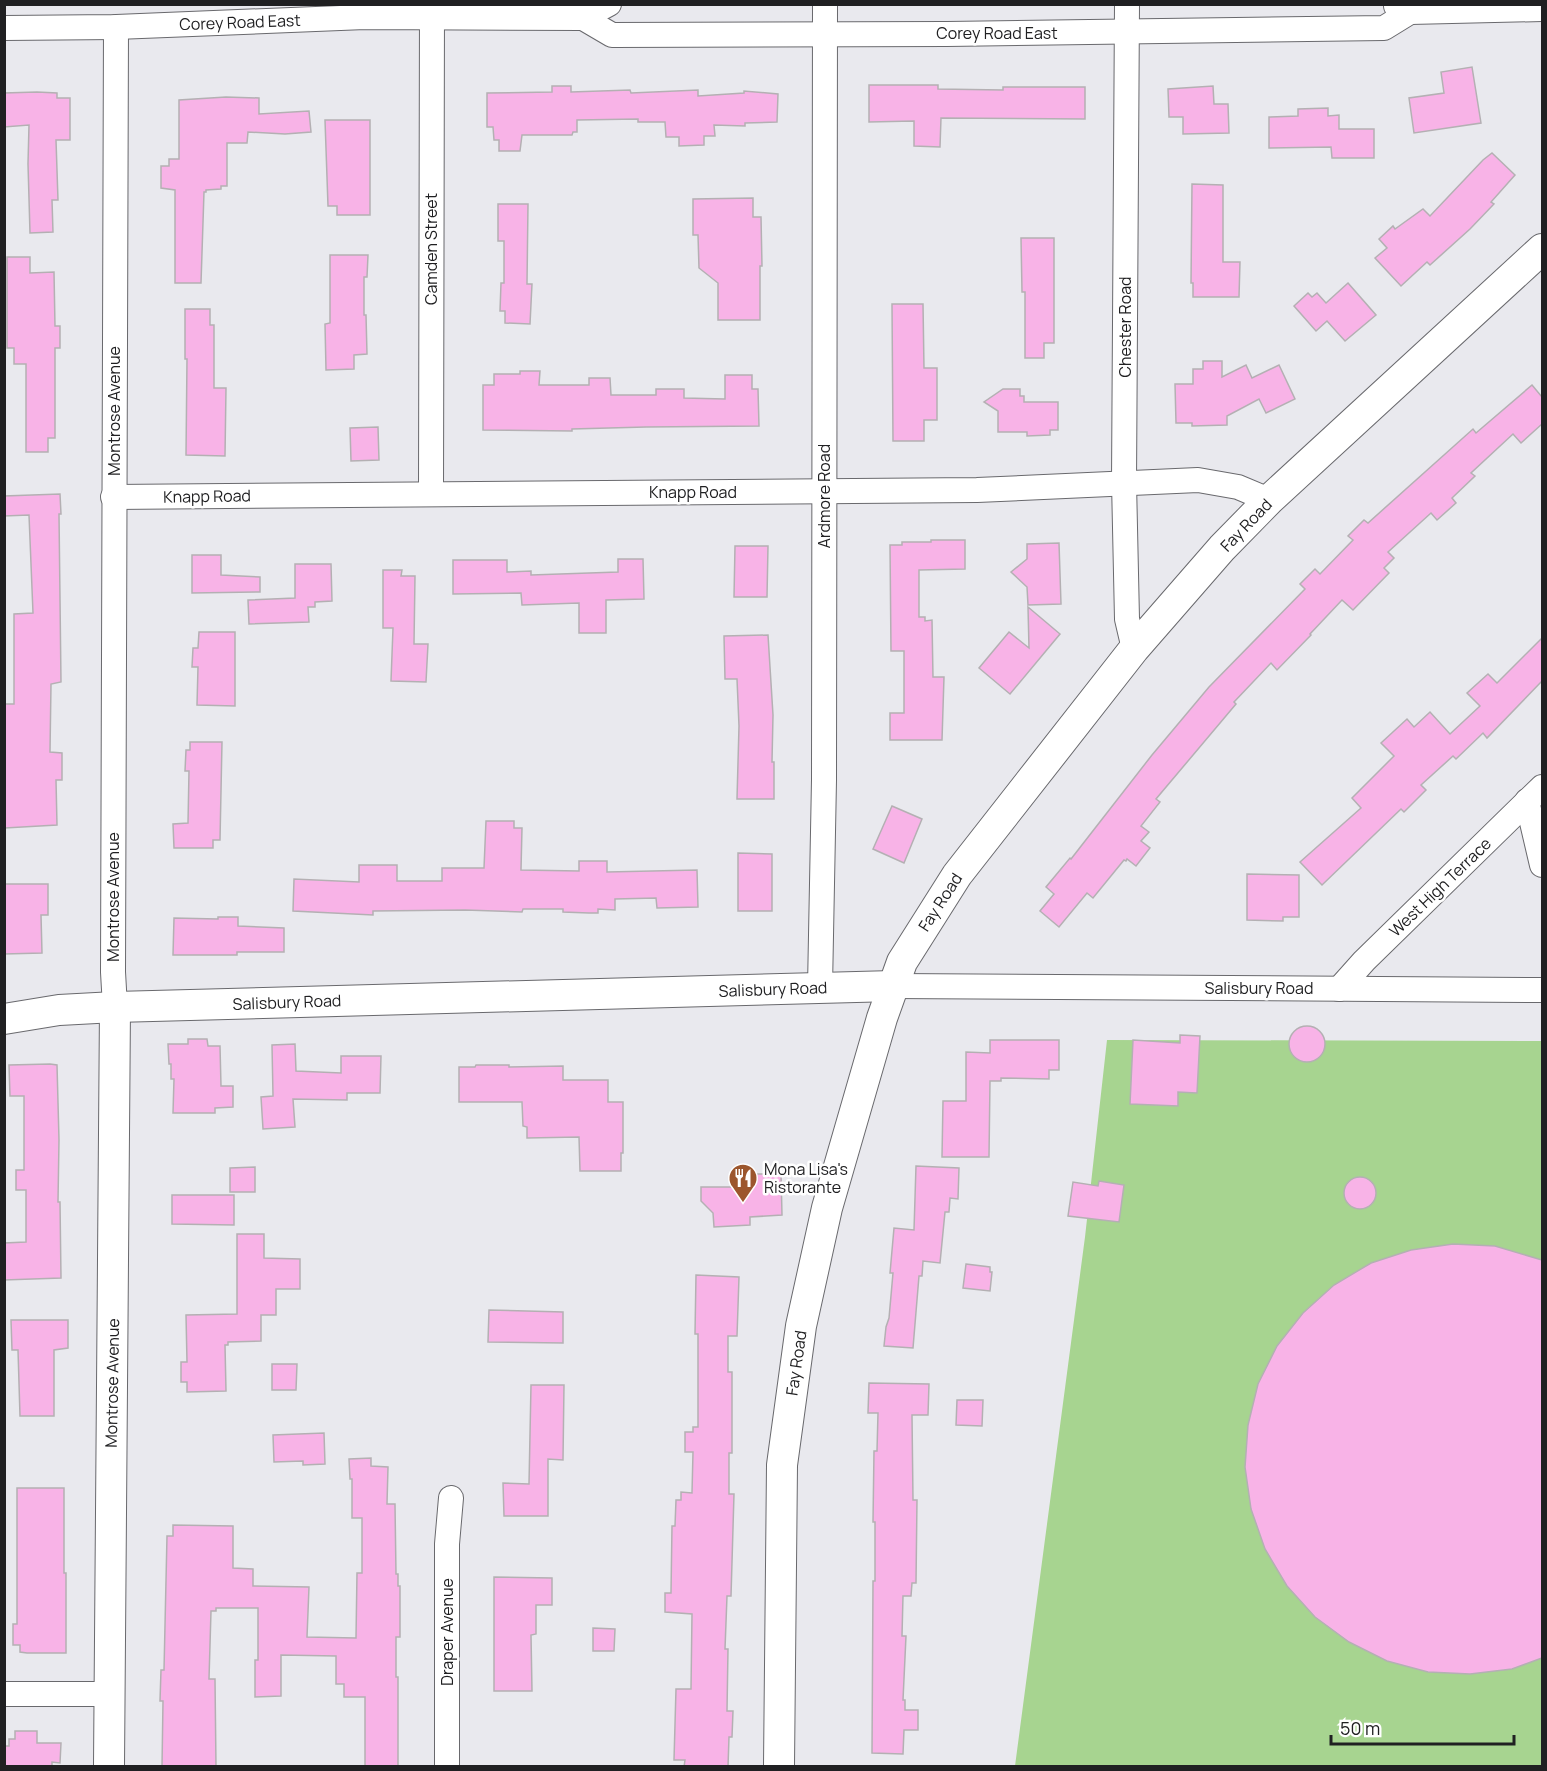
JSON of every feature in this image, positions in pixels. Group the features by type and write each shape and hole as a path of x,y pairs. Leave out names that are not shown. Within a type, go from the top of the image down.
{"street":[{"name":"Corey Road East","path":"583,18 609,4"},
{"name":"Ardmore Road","path":"820,987 824,780 825,4"},
{"name":"Chester Road","path":"1127,4 1124,482 1127,619 1134,649"},
{"name":"Corey Road East","path":"4,28 116,27 365,17 432,11 583,18 612,35 1126,32 1384,28 1402,8 1542,9"},
{"name":"Camden Street","path":"431,494 432,11"},
{"name":"Montrose Avenue","path":"109,1767 115,1007 113,972 113,497 116,27"},
{"name":"Fay Road","path":"780,1767 782,1465 801,1326 827,1208 882,1018 902,962 957,875 1134,649 1222,548 1269,500 1542,249"},
{"name":"Knapp Road","path":"113,497 977,490 1198,480 1238,487 1269,500"},
{"path":"1535,794 1542,865"},
{"name":"West High Terrace","path":"1339,989 1364,961 1535,794"},
{"name":"Salisbury Road","path":"4,1019 59,1010 115,1007 820,987 1542,990"},
{"name":"Draper Avenue","path":"447,1767 447,1544 451,1498"},
{"path":"4,1694 109,1694"}],"green space":[{"path":"1107,1040 1542,1041 1542,1766 1015,1766 1085,1237"}],"building":[{"path":"1472,67 1481,123 1414,133 1409,98 1444,93 1441,72"},
{"path":"869,85 938,85 938,89 1003,90 1003,87 1085,87 1085,119 941,118 940,147 914,146 914,121 869,122"},
{"path":"552,86 571,86 571,92 630,90 631,93 698,90 698,96 744,93 744,91 778,94 777,122 745,123 745,126 714,125 715,136 704,136 704,145 679,146 679,137 666,137 665,122 638,122 638,119 577,120 577,132 573,132 572,135 522,135 520,151 499,151 499,140 494,140 493,127 487,127 487,93 552,92"},
{"path":"1213,86 1214,104 1228,104 1229,133 1183,134 1183,117 1169,117 1168,89"},
{"path":"4,93 57,93 57,98 70,98 70,140 56,140 58,200 52,200 53,232 30,233 29,125 4,127"},
{"path":"226,97 259,98 259,114 309,111 311,132 285,134 248,132 247,143 227,143 227,186 204,192 201,283 175,283 175,190 161,188 161,166 169,166 169,159 179,159 179,100"},
{"path":"1328,108 1328,116 1339,115 1339,129 1374,129 1374,158 1332,158 1331,147 1269,148 1269,117 1298,116 1298,109"},
{"path":"325,120 370,120 370,215 337,215 337,206 328,206"},
{"path":"1492,153 1515,175 1491,202 1494,204 1470,229 1430,265 1427,262 1401,286 1375,258 1387,248 1379,239 1393,226 1395,229 1423,209 1430,216"},
{"path":"1192,184 1223,185 1223,262 1240,262 1239,297 1193,297 1193,283 1191,283"},
{"path":"753,198 753,217 761,217 760,320 718,320 718,283 699,268 698,235 693,235 693,199"},
{"path":"498,204 528,204 527,284 532,284 530,324 505,323 505,311 500,311 501,283 504,283 504,241 498,241"},
{"path":"1021,238 1054,238 1054,343 1044,343 1044,358 1025,358 1025,292 1022,292"},
{"path":"330,255 368,255 367,277 364,277 367,354 354,355 354,369 326,370 325,324 330,323"},
{"path":"7,257 30,257 30,273 54,272 55,326 60,326 60,348 55,348 55,438 48,438 48,452 26,452 26,364 14,364 14,348 7,348"},
{"path":"1348,283 1376,315 1345,341 1327,321 1316,331 1294,306 1308,293 1312,297 1317,293 1326,303"},
{"path":"892,304 923,304 924,368 937,368 937,420 924,420 924,441 893,441"},
{"path":"185,309 210,309 210,325 214,325 214,388 226,388 225,456 186,455"},
{"path":"1203,361 1222,361 1222,377 1246,365 1252,378 1279,365 1295,399 1266,413 1259,399 1227,416 1227,425 1192,426 1192,423 1176,423 1175,384 1193,384 1193,369 1203,369"},
{"path":"520,371 540,371 539,385 589,385 589,378 610,378 611,395 656,395 656,389 684,389 684,398 725,399 725,375 752,375 752,389 758,389 759,426 646,427 572,429 572,431 483,430 483,385 494,385 494,374 520,374"},
{"path":"1532,385 1542,397 1542,424 1521,443 1513,434 1471,473 1475,476 1452,498 1456,503 1437,520 1431,513 1388,552 1394,558 1384,568 1389,573 1353,610 1342,600 1277,670 1271,663 1234,702 1236,704 1156,799 1160,802 1141,826 1149,832 1141,841 1150,848 1136,866 1127,859 1124,860 1093,898 1087,893 1059,927 1040,911 1054,894 1046,887 1209,687 1305,589 1300,584 1315,569 1320,574 1353,540 1348,536 1364,520 1368,523 1473,429 1476,433"},
{"path":"1003,389 1020,389 1020,396 1024,396 1024,402 1058,402 1058,430 1050,430 1050,435 1027,436 1027,432 998,432 998,411 984,402"},
{"path":"378,427 379,460 351,461 350,428"},
{"path":"60,494 61,682 51,684 50,752 62,753 62,780 56,780 57,825 5,828 4,704 14,704 14,614 33,613 29,515 4,516 4,496"},
{"path":"931,540 965,540 965,569 919,570 919,617 925,617 925,621 932,620 933,677 944,677 942,740 890,740 890,713 904,713 904,651 891,651 890,545 902,545 902,542 931,542"},
{"path":"1059,543 1061,604 1028,605 1027,587 1011,572 1027,559 1027,544"},
{"path":"735,546 768,546 767,597 734,597"},
{"path":"192,555 221,555 221,575 260,577 260,592 192,593"},
{"path":"618,559 643,559 644,599 606,600 606,633 579,633 579,603 522,605 521,593 453,594 453,560 507,560 507,572 531,571 531,575 618,572"},
{"path":"295,564 331,564 332,601 315,602 315,607 308,607 309,622 249,624 248,600 295,598"},
{"path":"383,570 402,570 401,576 415,576 414,644 428,644 426,682 391,681 393,628 383,628"},
{"path":"1028,607 1060,634 1010,694 979,668 1009,632 1029,648"},
{"path":"199,632 235,632 235,706 197,705 198,667 192,667 193,648 198,648"},
{"path":"768,635 773,715 774,799 737,799 739,726 737,679 725,679 724,636"},
{"path":"1542,638 1542,681 1487,738 1483,733 1456,759 1453,756 1421,785 1426,790 1404,812 1401,809 1322,885 1300,862 1361,808 1352,798 1394,756 1381,743 1407,719 1414,727 1430,712 1450,734 1480,706 1467,693 1488,674 1497,683"},
{"path":"190,742 222,742 220,840 213,840 213,848 174,848 173,824 188,823 189,771 185,771 186,750 190,750"},
{"path":"892,806 922,819 904,863 873,849"},
{"path":"486,821 514,821 514,828 522,828 521,870 579,871 579,861 607,861 607,872 697,870 698,907 657,908 656,898 615,899 615,910 598,909 598,913 563,912 563,909 523,909 522,912 373,911 373,915 293,911 294,879 359,882 359,865 397,865 397,881 442,881 442,868 484,868"},
{"path":"738,853 772,854 772,911 738,911"},
{"path":"1247,874 1299,875 1299,917 1283,917 1283,921 1247,920"},
{"path":"4,884 48,884 48,915 41,915 42,953 4,954"},
{"path":"218,917 238,917 238,926 284,928 284,952 173,955 174,918 218,919"},
{"path":"1307,1026 1320,1031 1325,1044 1320,1057 1307,1062 1294,1057 1289,1044 1294,1031"},
{"path":"1180,1035 1200,1036 1197,1093 1178,1092 1178,1106 1130,1104 1133,1040 1180,1043"},
{"path":"188,1039 207,1039 208,1046 220,1046 221,1086 233,1086 233,1107 215,1108 215,1113 173,1113 174,1079 171,1079 168,1044 188,1044"},
{"path":"990,1040 1059,1040 1059,1070 1049,1070 1049,1079 1001,1078 1001,1081 990,1081 989,1157 942,1157 943,1101 966,1101 966,1052 990,1053"},
{"path":"295,1044 296,1071 341,1073 341,1056 381,1056 380,1093 347,1093 347,1100 293,1099 295,1127 263,1129 261,1097 273,1096 272,1045"},
{"path":"9,1065 57,1065 61,1278 4,1280 4,1243 26,1242 26,1190 16,1190 16,1170 24,1170 24,1096 10,1096"},
{"path":"476,1065 563,1066 563,1080 608,1080 608,1102 623,1102 621,1171 580,1171 579,1137 527,1138 527,1127 523,1126 522,1102 459,1102 459,1067 475,1067"},
{"path":"916,1166 959,1168 958,1199 950,1198 949,1212 945,1212 940,1263 923,1261 922,1276 919,1276 913,1348 884,1346 893,1273 890,1273 894,1228 914,1230"},
{"path":"255,1167 255,1192 230,1192 230,1168"},
{"name":"Mona Lisa's Ristorante","path":"750,1174 781,1174 782,1215 750,1217 750,1225 714,1227 713,1213 701,1201 701,1187 750,1187"},
{"path":"1360,1177 1372,1181 1376,1193 1372,1205 1360,1209 1348,1205 1344,1193 1348,1181"},
{"path":"1099,1181 1124,1185 1119,1222 1068,1216 1073,1182 1098,1186"},
{"path":"172,1195 234,1195 234,1225 172,1224"},
{"path":"237,1234 264,1234 264,1258 300,1259 300,1289 276,1289 276,1315 261,1315 261,1341 228,1342 228,1345 225,1345 226,1391 187,1392 187,1382 181,1382 181,1362 187,1362 186,1315 237,1314"},
{"path":"1453,1244 1495,1246 1542,1260 1542,1658 1512,1669 1470,1674 1428,1672 1387,1661 1349,1642 1315,1617 1287,1586 1265,1549 1251,1509 1245,1467 1248,1425 1258,1384 1277,1346 1303,1313 1334,1285 1371,1263 1411,1250"},
{"path":"966,1264 990,1267 990,1272 992,1272 990,1291 963,1288"},
{"path":"696,1275 739,1277 737,1336 728,1336 728,1372 732,1372 732,1453 729,1453 729,1494 734,1494 731,1596 727,1596 725,1649 728,1649 727,1711 733,1711 728,1767 684,1767 685,1760 674,1760 676,1689 691,1689 692,1614 665,1612 665,1593 671,1593 672,1526 675,1526 676,1500 681,1500 681,1492 692,1493 693,1452 685,1452 685,1432 693,1432 693,1427 698,1427"},
{"path":"489,1310 563,1312 563,1343 488,1342"},
{"path":"11,1320 68,1320 68,1348 54,1350 54,1416 20,1416 18,1350 12,1350"},
{"path":"272,1364 297,1364 296,1390 272,1390"},
{"path":"869,1383 929,1384 928,1415 912,1415 913,1500 917,1500 916,1583 912,1583 911,1596 903,1596 902,1636 906,1636 903,1700 905,1700 905,1710 918,1710 918,1730 904,1730 903,1754 872,1753 873,1581 875,1581 874,1451 877,1451 878,1413 868,1413"},
{"path":"531,1385 564,1385 563,1460 548,1459 548,1516 504,1516 503,1483 529,1484"},
{"path":"957,1400 983,1400 982,1426 956,1425"},
{"path":"324,1433 325,1464 303,1465 303,1461 274,1462 273,1435"},
{"path":"371,1458 371,1466 388,1467 387,1504 395,1504 396,1574 398,1574 398,1586 400,1586 400,1637 396,1637 398,1767 365,1767 365,1697 344,1697 344,1684 336,1684 336,1656 281,1655 281,1696 255,1697 258,1608 216,1608 216,1611 211,1611 209,1679 215,1679 216,1767 162,1767 163,1701 160,1701 161,1670 164,1670 167,1536 173,1536 173,1525 233,1526 233,1568 253,1569 253,1586 309,1587 307,1637 356,1638 357,1573 362,1573 362,1518 352,1518 352,1479 350,1479 349,1459"},
{"path":"17,1488 64,1488 66,1653 20,1652 20,1645 13,1645 13,1624 17,1624"},
{"path":"494,1577 552,1578 552,1605 536,1605 536,1634 531,1635 532,1691 494,1691"},
{"path":"593,1628 615,1629 614,1651 593,1651"},
{"path":"15,1731 37,1731 37,1743 61,1743 60,1763 52,1762 52,1767 4,1767 4,1746 9,1746 9,1739 15,1739"}],"place":[{"name":"Mona Lisa's Ristorante","path":"743,1204"}]}
